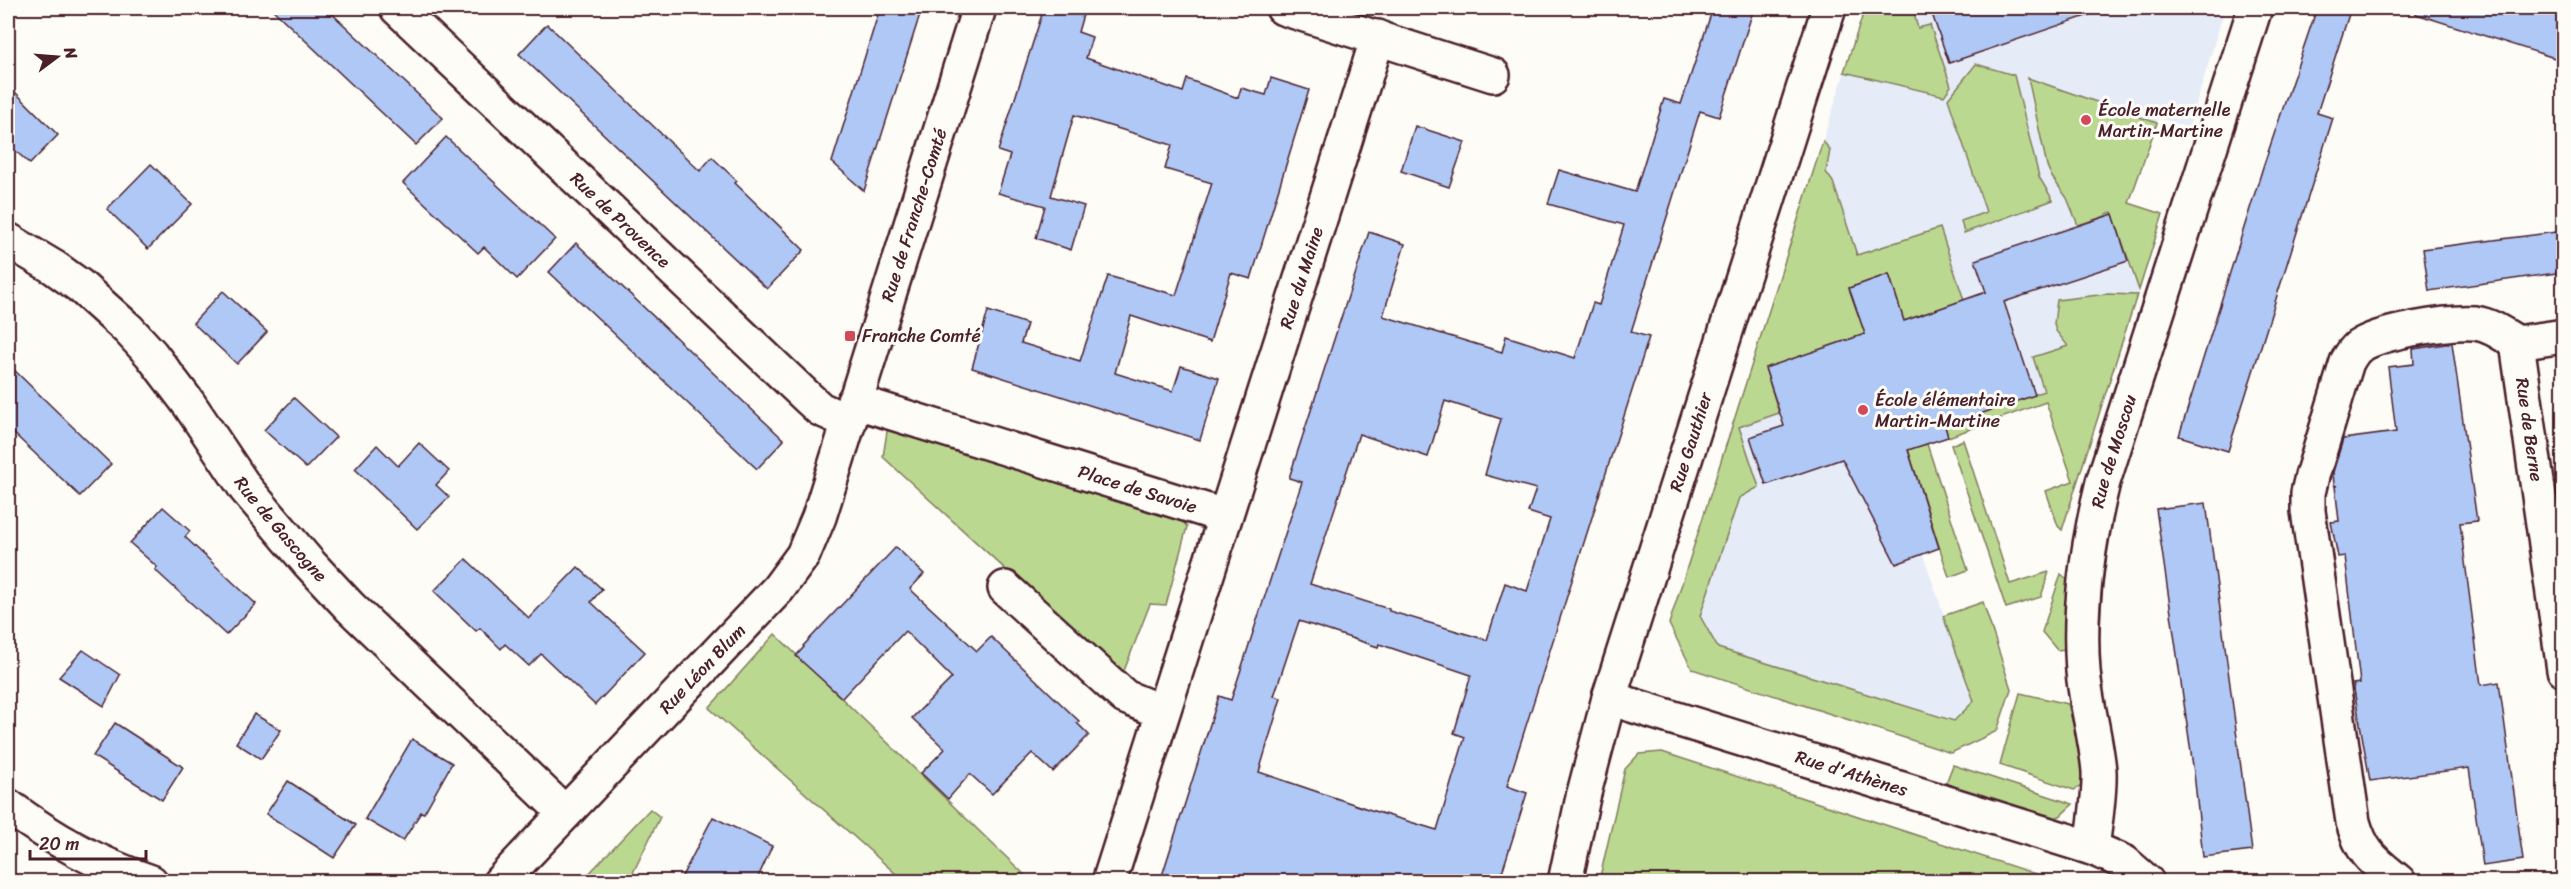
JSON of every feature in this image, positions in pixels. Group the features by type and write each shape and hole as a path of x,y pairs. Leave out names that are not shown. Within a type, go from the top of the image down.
{"street":[{"name":"Rue de Provence","path":"397,8 808,399 820,409 852,412"},
{"name":"Rue de Franche-Comté","path":"852,412 979,8"},
{"path":"1283,8 1493,75"},
{"name":"Rue Gauthier","path":"1566,882 1583,797 1609,698 1829,8"},
{"name":"Rue de Moscou","path":"2092,848 2099,771 2083,671 2082,637 2085,572 2095,514 2103,482 2255,8"},
{"name":"Rue du Maine","path":"1224,516 1378,38"},
{"name":"Rue de Gascogne","path":"8,240 80,286 128,329 151,354 189,404 246,489 308,562 350,607 565,813"},
{"path":"2399,882 2367,856 2359,842 2353,822 2308,511 2310,484 2347,362 2355,348 2388,334 2476,323 2489,327 2517,343 2564,336"},
{"name":"Rue de Berne","path":"2517,343 2561,635 2564,669"},
{"name":"Place de Savoie","path":"852,412 1224,516"},
{"name":"Rue Léon Blum","path":"500,882 790,574 811,537 852,412"},
{"path":"1109,882 1224,516"},
{"path":"1005,588 1125,698 1162,711"},
{"name":"Rue d'Athènes","path":"1609,698 2092,848"},
{"path":"8,806 60,843 118,870 151,882"},
{"path":"2092,848 2124,862 2147,882"}],"shaded area":[{"name":"École élémentaire Martin-Martine","path":"1865,8 2225,8 2189,128 2158,118 2129,203 2163,214 2115,365 1945,426 1948,437 1908,450 1939,548 1923,554 1985,735 1951,753 1692,669 1669,624"}],"green space":[{"path":"1865,8 1917,8 1915,18 1918,28 1930,25 1951,86 1944,96 1844,72"},
{"path":"1976,64 2014,75 2039,177 2053,200 1964,233 1961,221 1986,212 1948,99"},
{"path":"2028,78 2157,123 2129,203 2163,214 2139,290 2112,212 2078,225 2067,198 2052,177 2047,166"},
{"path":"1823,141 1830,150 1826,172 1833,182 1857,255 1940,228 1964,300 1904,321 1889,274 1849,288 1865,334 1765,368 1779,413 1739,427 1759,487 1739,498 1700,616 1718,648 1954,721 1974,701 1943,616 1983,602 2011,689 1997,731 1951,753 1692,669 1669,624"},
{"path":"2107,294 2137,295 2062,530 2058,526 2046,491 2073,481 2046,402 1948,437 1945,426 2044,391 2033,357 2068,346 2056,331 2054,324 2057,300"},
{"path":"888,425 1178,514 1187,527 1166,605 1150,604 1122,676 883,457"},
{"path":"1963,440 2010,584 2049,572 2041,597 2006,608 1951,445"},
{"path":"1927,444 1968,570 1949,577 1908,449"},
{"path":"2061,574 2068,580 2068,645 2066,649 2057,650 2042,632"},
{"path":"775,634 1031,881 904,881 709,708"},
{"path":"2020,693 2068,704 2079,749 2083,773 2082,786 2074,790 2000,765"},
{"path":"1662,752 2057,881 1599,881 1625,769 1639,754"},
{"path":"1953,765 2073,804 2060,816 2049,820 1944,788"},
{"path":"650,809 660,817 629,881 582,881"}],"building":[{"path":"271,8 326,8 443,118 416,145"},
{"path":"880,8 922,8 864,191 832,162"},
{"path":"1044,8 1085,8 1078,32 1092,37 1086,58 1183,92 1187,79 1238,98 1241,88 1266,95 1271,78 1309,90 1251,279 1231,273 1210,342 1131,316 1115,373 1173,391 1181,366 1219,378 1200,440 972,368 988,311 1027,324 1021,343 1080,361 1108,276 1176,295 1212,183 1165,169 1172,145 1074,115 1051,196 1084,206 1071,250 1036,238 1045,206 998,193 1010,155 998,151"},
{"path":"1713,8 1754,8 1719,117 1700,111 1631,332 1649,337 1507,786 1527,793 1499,882 1160,882 1219,696 1231,700 1302,482 1289,478 1369,232 1405,244 1383,316 1502,352 1506,336 1575,358 1593,303 1599,305 1624,225 1548,204 1559,170 1635,192 1664,99 1681,104","holes":["1445,401 1501,419 1485,475 1536,489 1528,512 1550,519 1527,591 1505,583 1487,640 1389,611 1389,609 1310,584 1359,434 1428,457","1299,621 1378,647 1379,644 1471,675 1454,733 1465,737 1437,830 1259,772 1281,698 1274,696"]},
{"path":"1930,8 2095,8 2095,13 1949,63"},
{"path":"2317,8 2351,8 2317,113 2333,118 2228,451 2179,436 2263,167"},
{"path":"2417,8 2536,8 2564,16 2564,61 2416,14"},
{"path":"547,24 700,171 712,157 737,181 735,183 804,250 767,289 519,54"},
{"path":"8,85 58,135 30,164 8,144"},
{"path":"1415,126 1465,142 1449,187 1401,171"},
{"path":"446,137 555,239 517,279 484,247 478,253 403,183"},
{"path":"151,164 192,204 148,249 107,209"},
{"path":"2113,214 2128,261 2004,302 2035,395 1945,426 1948,437 1908,450 1939,548 1896,564 1842,459 1766,485 1750,437 1784,426 1765,368 1865,334 1849,288 1889,274 1904,321 1986,292 1975,260"},
{"path":"2564,231 2564,272 2429,291 2423,249"},
{"path":"576,243 784,440 757,469 549,272"},
{"path":"223,291 267,332 237,364 193,323"},
{"path":"2452,343 2477,521 2460,523 2481,685 2499,682 2523,860 2483,866 2469,768 2370,781 2353,684 2360,683 2345,556 2338,557 2331,522 2339,521 2335,486 2337,486 2334,485 2333,472 2343,439 2396,432 2388,367 2414,364 2413,349"},
{"path":"8,364 111,464 80,496 8,428"},
{"path":"294,398 336,437 306,468 264,430"},
{"path":"419,443 449,471 436,485 449,497 417,529 355,469 377,445 398,466"},
{"path":"2206,503 2252,851 2203,857 2194,773 2156,509"},
{"path":"163,507 190,531 185,537 256,604 226,635 155,570 157,567 130,543"},
{"path":"896,547 924,574 910,589 977,651 991,637 1079,721 1077,723 1089,735 1053,772 1032,753 992,794 970,774 948,799 921,773 945,749 912,718 952,678 905,631 842,698 796,656"},
{"path":"466,559 529,618 578,567 602,589 591,602 645,652 595,705 541,654 529,666 505,644 501,649 480,628 476,631 434,591"},
{"path":"83,650 120,675 104,706 59,677"},
{"path":"254,714 281,730 261,759 236,743"},
{"path":"115,723 183,767 162,800 93,756"},
{"path":"412,739 452,763 424,813 421,812 403,841 365,819"},
{"path":"288,781 356,825 334,858 266,814"},
{"path":"713,817 772,846 756,882 679,882"}],"place":[{"name":"École maternelle Martin-Martine","path":"2086,120"},
{"name":"Franche Comté","path":"850,336"},
{"name":"École élémentaire Martin-Martine","path":"1863,410"}]}
